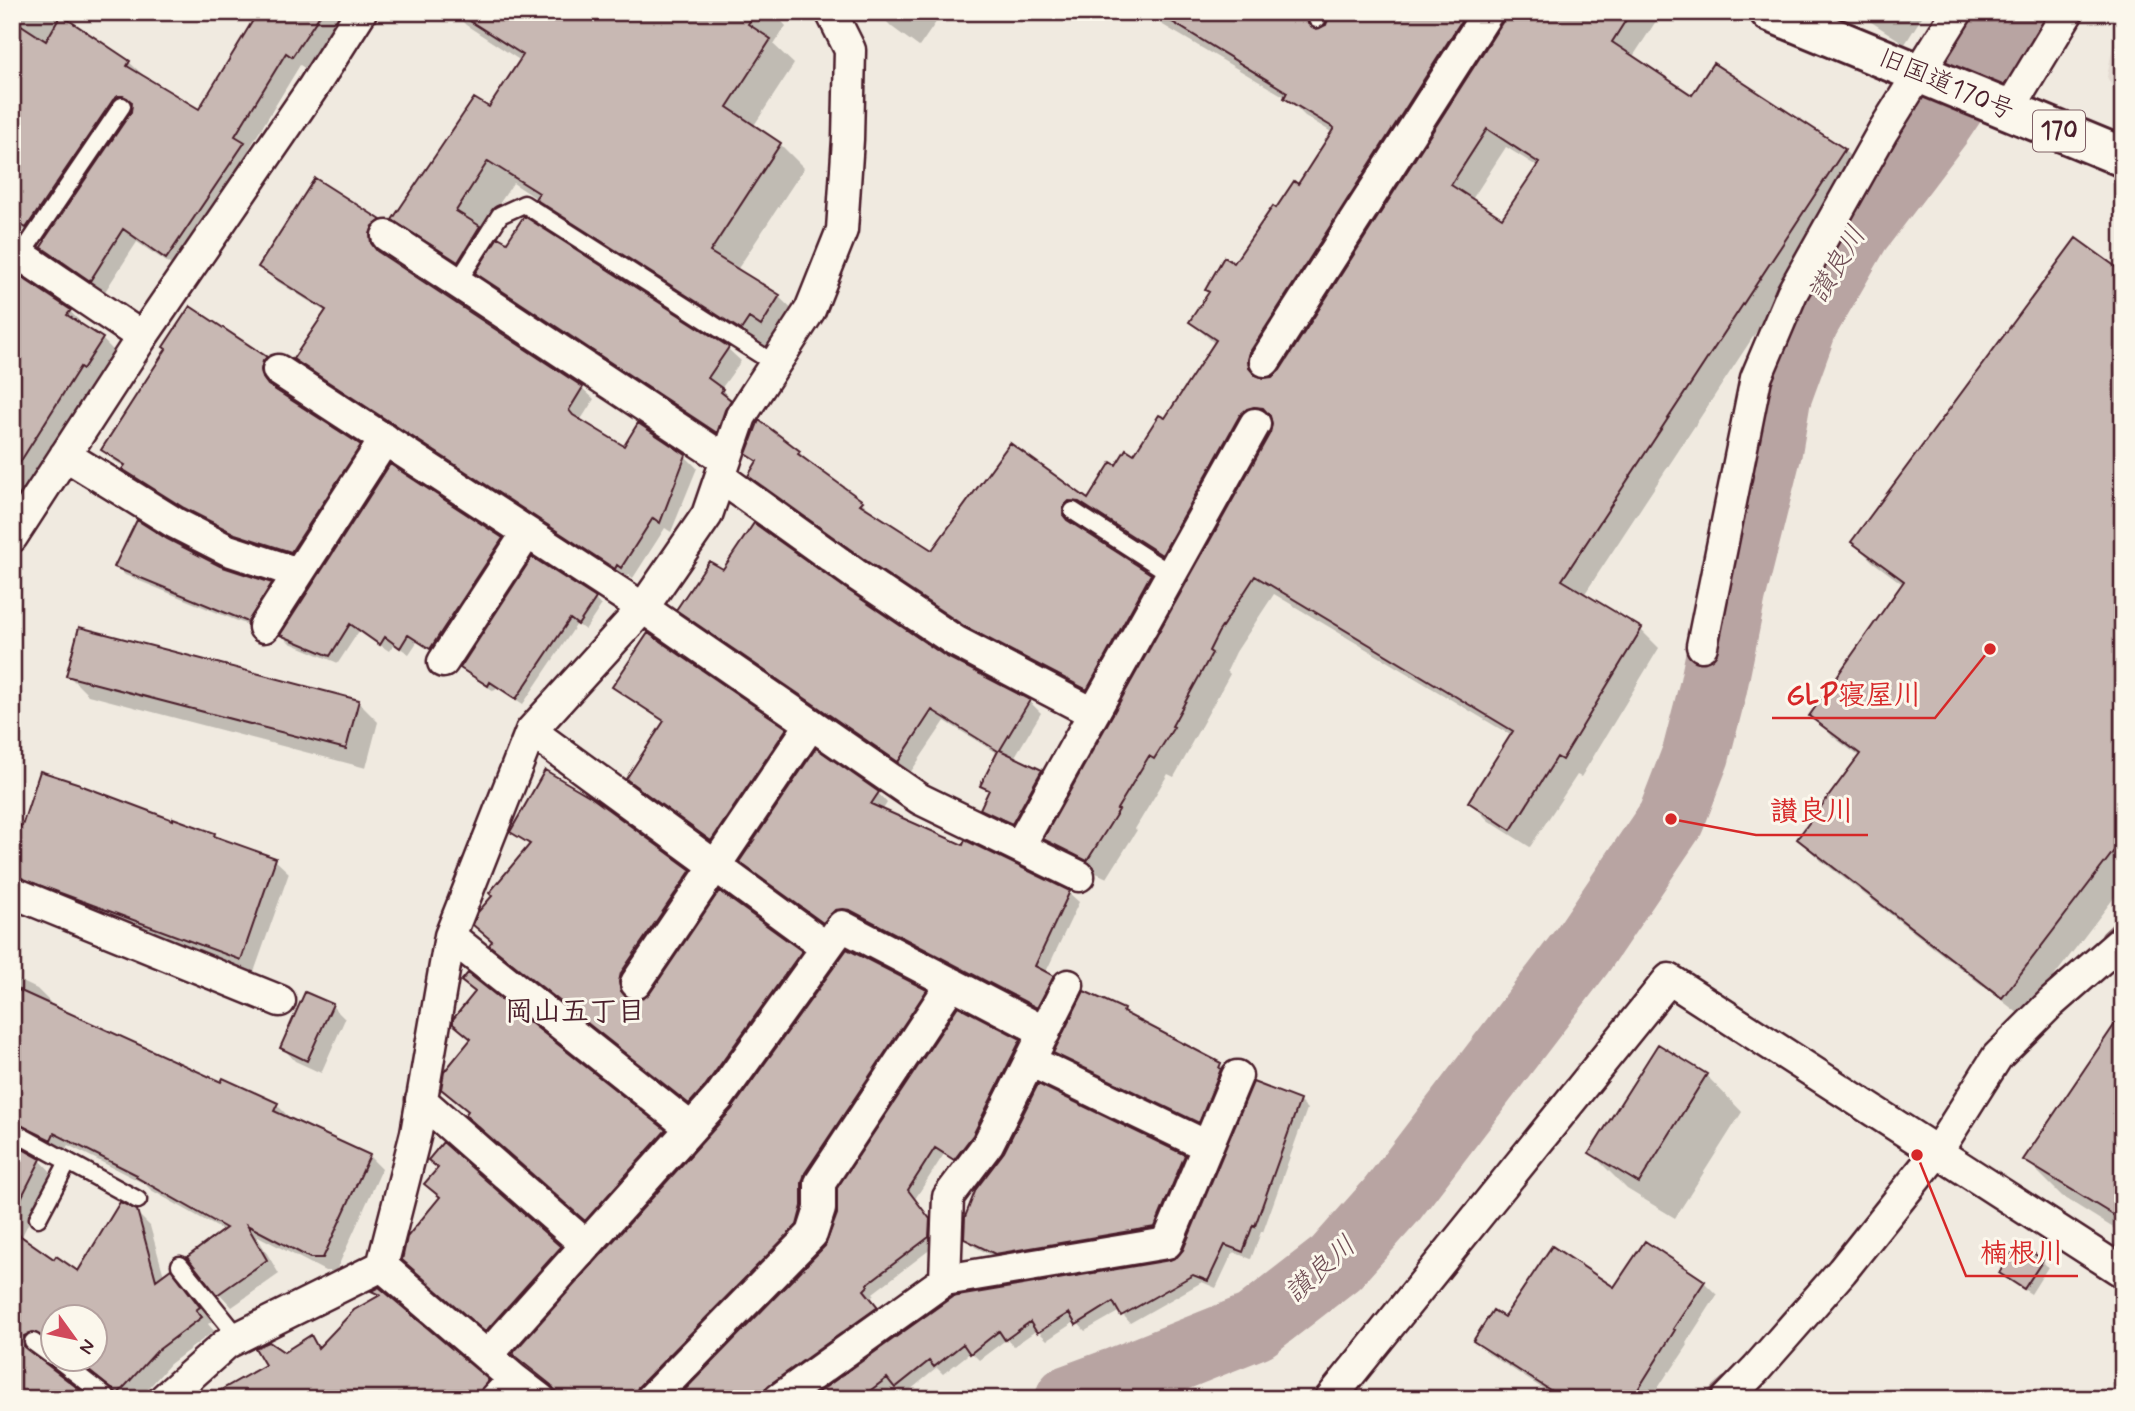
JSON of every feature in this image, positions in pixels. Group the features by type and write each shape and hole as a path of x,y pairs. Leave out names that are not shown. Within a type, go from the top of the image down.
{"highway":[{"name":"旧国道170号","path":"1770,12 2123,157"}],"street":[{"path":"12,537 142,337 312,89 360,12"},
{"path":"164,1399 227,1343 382,1266 416,1133 450,936 531,731 643,608 707,515 741,416 810,310 842,230 850,50 831,12"},
{"path":"1265,361 1488,12"},
{"path":"1702,646 1756,378 1792,293 1882,131 1925,76 1957,12"},
{"path":"2002,108 2068,12"},
{"path":"387,236 723,468 855,573 955,640 1093,713"},
{"path":"17,252 142,337"},
{"path":"278,370 643,608 920,799 1079,876"},
{"path":"1019,847 1255,424"},
{"path":"264,627 385,439"},
{"path":"65,455 196,534 228,550 299,573"},
{"path":"443,662 527,533"},
{"path":"636,983 811,724"},
{"path":"531,731 826,947"},
{"path":"12,892 281,1001"},
{"path":"487,1356 719,1097 842,926 1045,1032"},
{"path":"450,936 691,1128"},
{"path":"1727,1399 1842,1271 1937,1152 1997,1057 2051,1003 2123,940"},
{"path":"1330,1399 1669,979 2123,1272"},
{"path":"651,1399 812,1234 820,1209 820,1183 952,983"},
{"path":"945,1280 948,1196 988,1144 1068,985"},
{"path":"1030,1061 1207,1146"},
{"path":"779,1399 945,1280 1167,1243 1237,1076"},
{"path":"421,1100 586,1245"},
{"path":"382,1266 487,1356 505,1389 540,1399"}],"lane":[{"path":"17,252 122,106"},
{"path":"457,283 500,215 524,204 775,364"},
{"path":"1073,511 1171,573"},
{"path":"12,1130 138,1200"},
{"path":"38,1218 68,1161"},
{"path":"180,1265 239,1338"},
{"path":"33,1342 38,1346"},
{"path":"74,1372 109,1399"}],"shaded area":[{"path":"2119,12 2123,12 2123,107 2107,77"}],"building":[{"path":"258,12 322,12 292,57 286,53 235,136 245,142 166,259 123,229 90,281 41,247 131,112 132,102 123,96 113,100 26,228 12,219 12,19 46,41 61,15 130,61 127,66 199,109"},
{"path":"456,12 756,12 748,24 771,39 727,107 781,143 710,252 780,295 761,326 749,318 741,330 535,199 539,193 488,161 456,211 480,226 458,262 392,220 474,98 489,107 523,55"},
{"path":"1156,12 1309,12 1308,24 1316,29 1326,25 1331,12 1467,12 1250,352 1249,368 1255,375 1264,378 1272,377 1280,370 1503,21 1505,12 1631,12 1612,42 1692,95 1713,63 1845,149 1562,580 1642,628 1562,760 1557,757 1511,830 1468,802 1513,731 1255,576 1218,633 1209,651 1212,653 1172,726 1174,727 1154,759 1149,756 1087,861 1043,839 1270,433 1270,416 1263,408 1254,407 1240,415 1162,555 1079,502 1069,501 1064,506 1063,515 1067,520 1151,574 1087,690 964,626 865,560 748,476 757,461 746,454 759,420 800,451 798,454 863,501 860,504 932,550 1010,443 1088,499 1111,462 1116,465 1126,449 1134,454 1159,415 1165,418 1216,340 1189,322 1209,292 1205,290 1224,257 1234,263 1273,206 1276,208 1294,181 1298,184 1334,128 1284,98 1287,92","holes":["1487,129 1539,163 1502,218 1451,185"]},
{"path":"315,178 381,220 373,226 370,234 371,243 377,251 583,387 569,410 573,415 624,446 638,423 686,455 660,523 653,518 621,568 617,565 615,569 293,359 326,310 258,267"},
{"path":"524,216 729,347 708,378 723,389 721,392 731,400 717,433 475,273 498,237 507,242"},
{"path":"2076,238 2123,272 2123,839 2002,998 1797,839 1860,754 1809,716 1904,581 1851,542"},
{"path":"21,277 71,310 67,315 103,338 83,369 80,367 12,475 12,290"},
{"path":"190,306 267,357 261,370 268,385 361,445 291,552 235,534 184,508 122,469 125,465 101,450 166,349 163,347"},
{"path":"390,464 503,538 430,649 408,635 400,648 385,637 380,645 350,624 330,656 280,635"},
{"path":"137,520 220,566 272,583 248,622 114,567"},
{"path":"754,523 945,656 1030,700 1000,750 1042,770 1012,824 980,809 989,790 980,786 998,751 932,710 898,762 676,610 709,561 723,569"},
{"path":"532,557 596,598 578,625 570,619 516,699 490,682 488,686 460,668"},
{"path":"79,627 359,700 346,749 66,676"},
{"path":"648,633 787,728 711,841 626,779 664,721 612,687"},
{"path":"816,748 879,792 871,804 963,845 965,840 1070,891 1035,966 1054,976 1037,1008 850,910 835,910 823,923 739,862"},
{"path":"545,770 591,797 691,870 621,973 619,982 626,997 635,1000 650,993 719,891 802,951 705,1086 689,1104 489,945 492,941 473,925 478,912 492,896 489,893 530,844 510,832"},
{"path":"40,771 215,833 214,836 276,858 241,960 12,875 12,847 22,826"},
{"path":"847,949 927,990 805,1173 797,1225 638,1387 634,1399 557,1399 551,1385 512,1354 732,1109"},
{"path":"468,973 666,1130 585,1221 465,1115 468,1111 441,1089 444,1072 471,1039 453,1024 453,1019 475,992 461,981"},
{"path":"12,987 221,1082 223,1078 278,1103 274,1111 370,1155 323,1258 310,1258 247,1225 267,1260 217,1295 187,1257 226,1228 136,1177 137,1175 54,1133 51,1140 12,1121"},
{"path":"1084,991 1124,1009 1123,1012 1221,1063 1199,1123 1053,1053"},
{"path":"305,992 333,1004 307,1061 280,1048"},
{"path":"958,1006 1021,1039 973,1135 954,1160 935,1148 908,1190 930,1219 929,1237 867,1284 864,1290 878,1307 769,1385 763,1391 762,1399 676,1399 825,1246 837,1214 837,1188"},
{"path":"2123,1012 2123,1221 2023,1160"},
{"path":"1658,1044 1707,1074 1639,1183 1589,1153"},
{"path":"1253,1082 1300,1100 1255,1226 1253,1225 1243,1252 1225,1245 1208,1281 1193,1275 1121,1316 1113,1302 1076,1325 1069,1313 1037,1333 1030,1322 1005,1340 999,1331 970,1354 963,1344 934,1367 929,1361 895,1388 887,1378 859,1399 809,1399 952,1297 1177,1257 1183,1250"},
{"path":"1038,1084 1185,1155 1155,1227 995,1254 964,1239 965,1217 976,1189 1004,1152"},
{"path":"443,1142 561,1247 485,1332 402,1260 407,1237 440,1197 424,1184 438,1168 428,1160"},
{"path":"12,1143 41,1159 12,1216"},
{"path":"120,1202 137,1210 156,1280 171,1269 200,1307 196,1310 202,1317 157,1351 118,1394 90,1372 108,1372 108,1302 38,1302 38,1335 33,1332 24,1336 24,1347 38,1358 38,1372 57,1372 92,1399 12,1399 12,1230 54,1259 56,1256 78,1271"},
{"path":"1645,1241 1705,1281 1632,1399 1564,1399 1473,1341 1493,1310 1504,1317 1552,1246 1614,1287"},
{"path":"2019,1243 2043,1260 2024,1289 1999,1273"},
{"path":"379,1287 489,1380 478,1399 205,1399 265,1365 255,1348 269,1342 284,1352 311,1335 318,1348 354,1310 380,1295 371,1291"}],"waterway":[{"name":"讃良川","path":"1069,1399 1255,1326 1336,1263 1391,1201 1581,952 1671,819 1696,754 1768,451 1777,398 1805,321 1857,231 1938,124 2013,12"},
{"path":"2107,937 2123,922"},
{"path":"1708,1399 1726,1382"}],"place":[{"name":"GLP寝屋川","path":"1990,649"},
{"name":"讃良川","path":"1671,819"},
{"name":"楠根川","path":"1917,1155"}],"district":[{"name":"岡山五丁目","path":"575,1012"}]}
